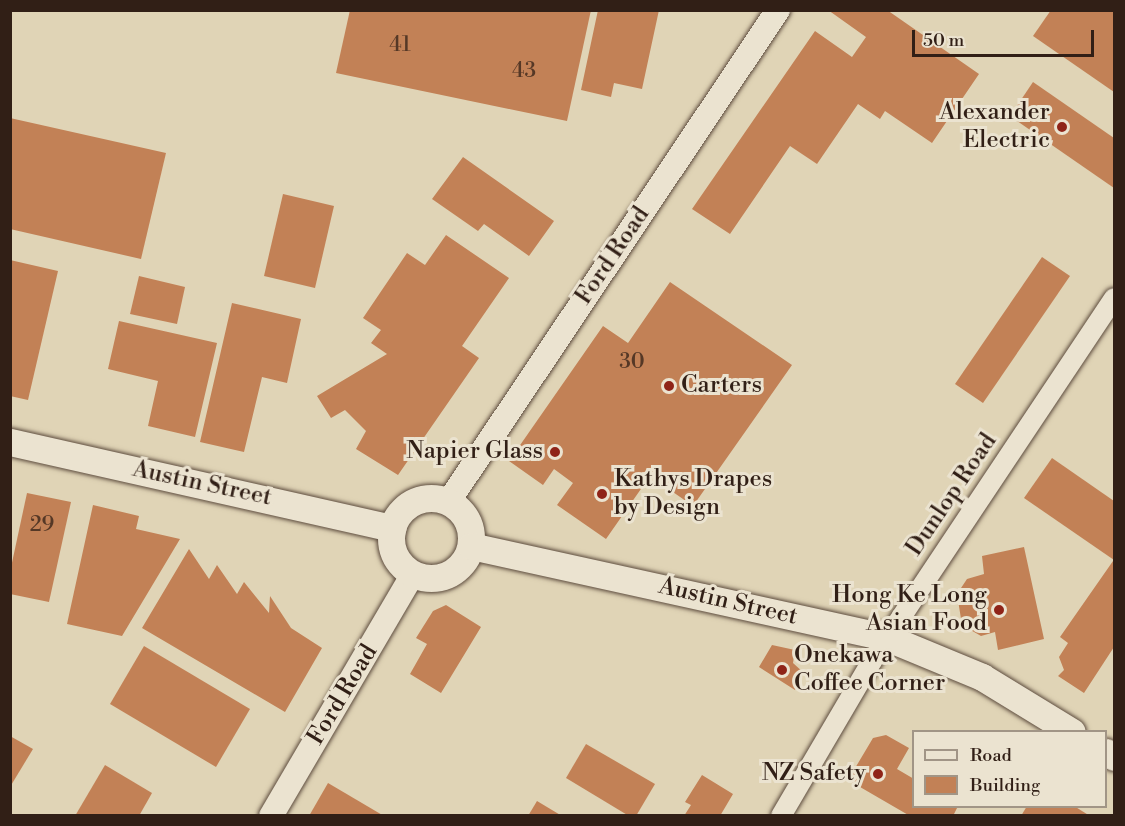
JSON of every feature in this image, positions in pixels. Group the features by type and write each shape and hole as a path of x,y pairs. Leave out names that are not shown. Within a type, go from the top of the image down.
{"main road":[{"name":"Austin Street","path":"10,442 392,528"},
{"path":"426,498 449,501 468,520 471,546 459,567 449,574 437,578 413,574 397,559 392,528 400,512 414,501 426,498"},
{"name":"Austin Street","path":"471,546 888,638 982,677 1069,730"}],"street":[{"name":"Ford Road","path":"449,501 777,10"},
{"name":"Dunlop Road","path":"781,816 888,638 1114,298"},
{"name":"Ford Road","path":"271,816 413,574"}],"building":[{"path":"350,10 591,10 567,121 336,73"},
{"path":"598,10 659,10 642,89 614,83 611,97 581,90"},
{"path":"828,10 887,10 979,74 932,143 885,111 880,119 858,104 817,164 790,146 730,234 692,209 815,31 852,57 866,37"},
{"path":"1051,10 1114,10 1114,92 1033,36"},
{"name":"Alexander Electric","path":"1033,82 1114,138 1114,188 1010,116"},
{"path":"10,118 166,153 141,259 10,229"},
{"path":"463,157 554,221 529,256 484,224 478,231 432,199"},
{"path":"283,194 334,206 315,288 264,276"},
{"path":"446,235 509,278 462,346 479,358 398,475 356,449 366,431 345,410 331,418 317,396 387,354 371,343 381,330 363,318 407,253 425,265"},
{"path":"1042,257 1070,276 983,403 955,384"},
{"path":"10,260 58,271 28,400 10,396"},
{"path":"139,276 185,287 177,324 130,314"},
{"name":"Carters","path":"670,282 792,365 693,506 650,476 606,539 557,505 573,483 554,469 543,485 509,461 603,326 628,343"},
{"path":"232,303 301,319 287,383 262,377 244,452 200,442"},
{"path":"119,321 217,343 195,437 148,426 158,381 108,369"},
{"path":"1052,458 1114,501 1114,560 1024,498"},
{"path":"27,493 71,502 49,602 10,594 10,572"},
{"path":"93,505 139,516 136,529 180,539 122,636 67,624"},
{"name":"Hong Ke Long Asian Food","path":"1024,547 1044,639 998,650 995,632 981,636 962,625 957,594 967,579 984,574 982,556"},
{"path":"189,549 209,579 217,565 237,594 244,582 269,613 270,596 291,628 322,648 285,712 142,628"},
{"path":"1113,561 1114,647 1084,693 1058,676 1064,670 1059,657 1068,643 1060,637"},
{"path":"446,605 481,627 441,693 410,674 427,644 416,638 433,611"},
{"name":"Onekawa Coffee Corner","path":"772,645 795,650 793,663 804,673 795,690 759,667"},
{"path":"144,646 250,709 216,767 110,704"},
{"name":"NZ Safety","path":"886,735 909,748 897,769 912,778 912,808 957,808 953,816 910,816 848,780 873,738"},
{"path":"10,736 33,749 10,787"},
{"path":"586,744 655,784 636,816 629,816 566,778"},
{"path":"105,765 152,793 139,816 75,816"},
{"path":"702,775 733,794 720,816 684,816 691,805 685,802"},
{"path":"328,783 384,816 309,816"},
{"path":"537,801 562,816 528,816"},
{"path":"1026,808 1077,808 1090,816 1021,816"}],"place":[{"name":"Alexander Electric","path":"1062,127"},
{"name":"Carters","path":"669,386"},
{"name":"Napier Glass","path":"555,452"},
{"name":"Kathys Drapes by Design","path":"602,494"},
{"name":"Hong Ke Long Asian Food","path":"999,610"},
{"name":"Onekawa Coffee Corner","path":"782,670"},
{"name":"NZ Safety","path":"878,774"}]}
